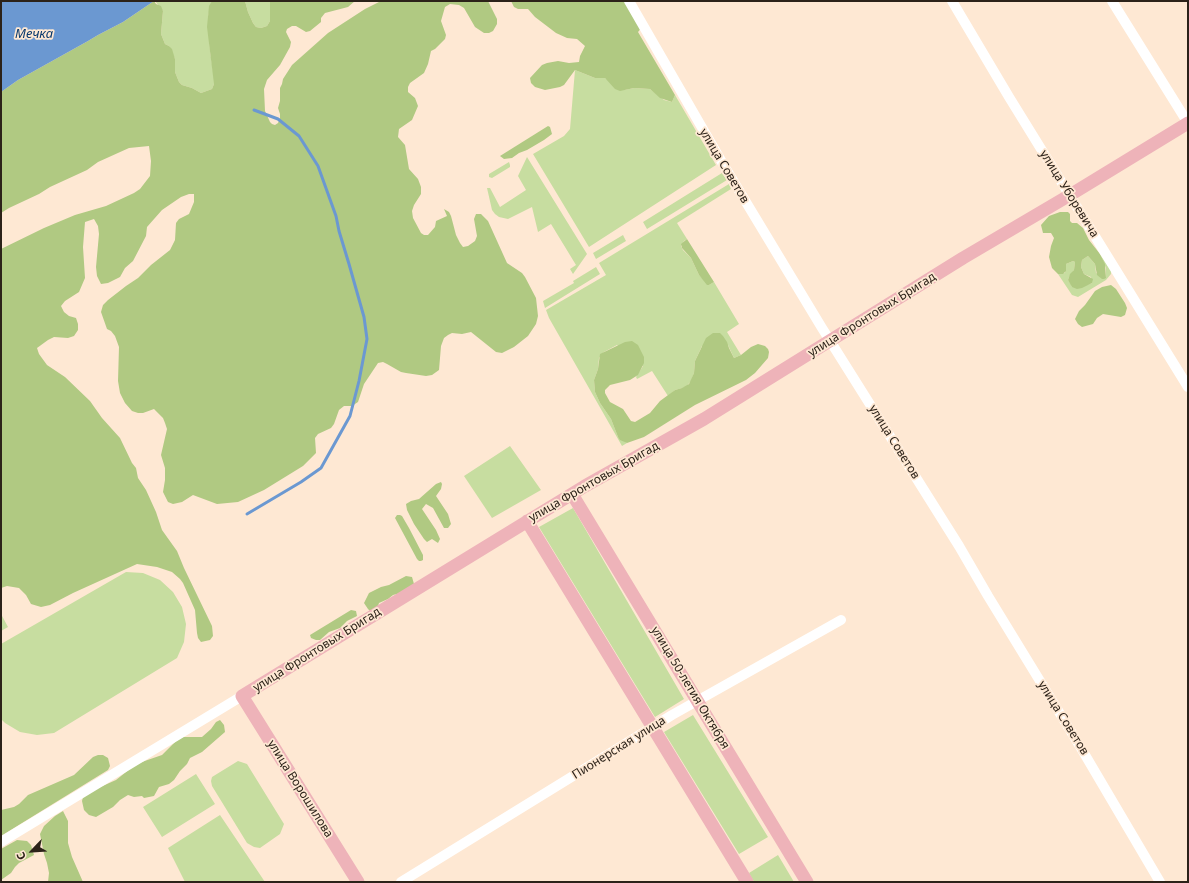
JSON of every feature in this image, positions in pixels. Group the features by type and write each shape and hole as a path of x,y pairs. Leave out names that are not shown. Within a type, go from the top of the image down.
{"main road":[{"name":"улица Фронтовых Бригад","path":"242,696 572,494 704,420 831,339 963,258 1188,123"},
{"name":"улица 50-летия Октября","path":"572,494 808,882"},
{"path":"527,521 747,882"},
{"name":"улица Ворошилова","path":"242,696 358,882"}],"street":[{"name":"улица Советов","path":"629,1 723,164 951,533 1085,754 1160,882"},
{"name":"улица Уборевича","path":"952,1 1009,97 1188,387"},
{"path":"1112,1 1188,123"},
{"name":"Пионерская улица","path":"401,882 697,700 841,620"},
{"name":"улица Фронтовых Бригад","path":"1,842 242,696"}],"green space":[{"path":"154,1 156,4 161,6 163,11 161,34 165,44 172,49 175,59 175,72 179,82 182,85 201,93 212,89 214,84 207,27 209,6 212,1 245,1 253,23 256,27 261,28 267,26 270,21 270,1 355,1 348,7 325,13 321,18 321,22 310,31 306,32 296,26 292,26 287,29 286,32 291,42 290,47 280,65 267,80 264,89 265,111 270,122 275,125 278,123 280,118 278,108 280,101 280,88 283,79 292,65 328,33 365,9 381,1 488,1 497,19 497,24 493,31 489,33 484,33 475,27 464,8 459,5 450,4 445,7 441,21 446,35 445,39 431,51 424,73 410,83 408,87 408,92 415,98 418,106 412,120 399,129 398,137 405,145 409,169 418,179 421,187 421,194 412,211 413,218 421,233 428,235 435,227 436,221 447,216 444,209 449,212 451,216 456,235 460,243 463,247 468,246 475,241 477,236 474,219 476,214 481,214 488,221 507,263 522,273 525,277 536,298 538,316 536,324 528,336 514,347 502,353 496,352 471,332 462,334 452,333 448,335 444,338 441,346 439,370 432,375 426,376 401,372 383,362 378,363 364,384 358,402 352,406 344,406 339,410 331,428 318,434 315,438 316,453 303,466 264,490 238,502 217,504 193,495 182,502 173,504 168,502 163,492 165,468 161,455 167,429 165,423 163,418 154,409 143,413 138,413 132,411 125,403 120,393 118,381 119,347 115,336 107,329 101,312 103,305 108,300 138,278 151,265 170,250 175,240 176,223 179,219 189,214 194,202 194,194 181,197 162,210 147,227 146,236 133,261 125,268 120,277 108,283 101,284 97,276 98,226 94,219 85,222 83,247 85,278 79,292 65,301 61,306 64,312 69,316 76,318 78,330 74,336 68,338 54,337 37,348 39,354 47,365 65,377 90,401 102,418 120,438 136,468 138,478 146,490 162,530 177,551 212,626 213,636 210,640 201,642 197,633 195,610 183,583 172,572 157,567 137,564 50,605 41,607 31,604 26,595 19,588 7,586 1,588 1,249 44,228 75,215 106,206 134,193 140,189 150,176 151,161 149,146 129,148 98,162 87,170 50,187 1,213 1,92 18,80 123,22"},
{"path":"155,1 212,1 208,16 210,51 214,78 212,89 201,93 182,85 179,82 175,72 175,59 169,46 165,44 161,34 163,11"},
{"path":"245,1 270,1 270,21 267,26 261,28 256,27 248,12"},
{"path":"511,1 624,1 643,26 638,32 675,95 672,102 660,98 650,89 634,88 620,91 615,89 605,78 595,78 575,70 564,85 560,87 545,90 535,87 531,83 530,78 542,65 558,61 569,63 579,62 585,46 577,39 567,38 556,33 535,17 528,9 518,9 514,7"},
{"path":"575,70 595,78 605,78 624,90 634,88 650,89 664,100 672,102 675,95 716,165 589,247 533,154 564,136 570,129"},
{"path":"548,126 550,127 552,134 544,140 512,158 504,159 500,156"},
{"path":"527,157 587,254 573,274 570,269 576,265 551,224 538,232 532,207 508,219 499,217 492,210 487,188 490,188 500,207 526,190 518,176"},
{"path":"509,162 510,167 492,178 489,177 489,174"},
{"path":"722,173 727,180 647,229 643,222"},
{"path":"729,184 731,189 677,223 687,239 681,246 683,250 691,258 699,275 709,285 714,282 739,324 727,332 741,355 734,358 728,345 702,346 695,361 694,373 691,381 686,387 675,390 668,396 652,371 637,379 636,377 643,366 617,345 604,352 599,358 598,369 594,380 595,392 600,403 611,419 618,437 627,443 622,446 549,318 546,310 606,275 599,263"},
{"path":"1060,212 1068,212 1070,214 1070,221 1072,223 1077,223 1083,228 1105,264 1106,278 1102,279 1097,275 1095,264 1088,256 1082,260 1081,267 1084,274 1093,279 1092,283 1082,288 1077,289 1072,287 1068,280 1070,274 1074,270 1075,262 1073,261 1066,264 1066,271 1063,274 1058,274 1052,268 1049,257 1054,238 1051,233 1043,233 1041,225 1049,216"},
{"path":"623,235 626,241 596,259 593,253"},
{"path":"687,239 714,282 709,285 707,285 699,275 691,258 682,248 681,244"},
{"path":"1100,254 1111,270 1111,274 1106,280 1078,297 1072,295 1058,274 1065,273 1066,264 1073,261 1075,262 1074,270 1068,280 1072,287 1092,283 1091,277 1084,274 1081,267 1082,260 1088,256 1095,264 1096,273 1106,278 1106,268"},
{"path":"596,267 600,274 545,308 543,301 574,283 573,281"},
{"path":"1111,285 1116,289 1125,303 1127,308 1125,315 1121,317 1103,314 1097,318 1093,324 1082,327 1078,324 1075,319 1079,311 1095,291 1102,287"},
{"path":"713,333 720,333 723,336 734,358 758,344 765,346 768,349 768,358 755,373 746,380 695,405 644,437 627,443 620,440 611,419 600,403 595,392 594,380 598,369 600,354 625,342 632,341 638,345 644,357 644,363 638,375 630,380 610,385 605,390 610,402 623,409 631,421 635,422 650,413 660,401 675,390 689,384 694,373 695,361 706,338"},
{"path":"510,446 541,490 492,518 464,476"},
{"path":"441,482 441,489 436,496 448,514 451,524 448,528 444,528 433,508 426,504 422,509 436,530 440,539 438,543 432,539 427,542 414,524 407,510 406,504 419,499 436,484"},
{"path":"573,508 684,699 655,717 539,527"},
{"path":"397,515 402,516 409,528 423,555 423,560 419,561 417,559 395,518"},
{"path":"126,572 143,573 160,580 173,592 182,607 186,624 184,642 177,658 54,733 37,735 20,732 5,723 1,719 1,644"},
{"path":"406,576 412,577 414,584 401,593 393,595 379,603 377,609 370,611 368,609 364,603 369,593"},
{"path":"351,610 356,611 357,616 347,621 340,628 329,632 320,640 311,638 310,635"},
{"path":"1,614 8,627 1,631"},
{"path":"693,715 768,837 739,854 664,732"},
{"path":"220,720 224,725 225,732 202,752 190,758 174,780 169,784 159,787 154,796 144,798 142,796 134,797 128,795 113,807 96,817 89,815 84,810 82,801 83,797 116,780 136,764 162,755 176,741 183,737 202,737 216,722"},
{"path":"103,755 108,758 110,766 108,770 1,836 1,810 14,807 28,795 74,775 93,757"},
{"path":"238,761 247,764 284,824 280,834 260,848 254,847 247,843 212,786 212,777"},
{"path":"196,774 215,804 162,837 143,807"},
{"path":"63,811 68,821 68,843 72,857 83,882 48,882 49,873 40,834 44,826"},
{"path":"220,815 265,882 185,882 168,848"},
{"path":"17,840 27,841 31,845 34,855 19,863 11,873 1,880 1,849"},
{"path":"778,855 794,882 754,882 749,873"}],"water":[{"name":"Мечка","path":"1,1 154,1 123,22 18,80 1,92"}],"waterway":[{"path":"247,514 301,482 321,468 350,416 359,381 367,339 364,317 336,216 318,166 299,136 278,119 254,110"}]}
